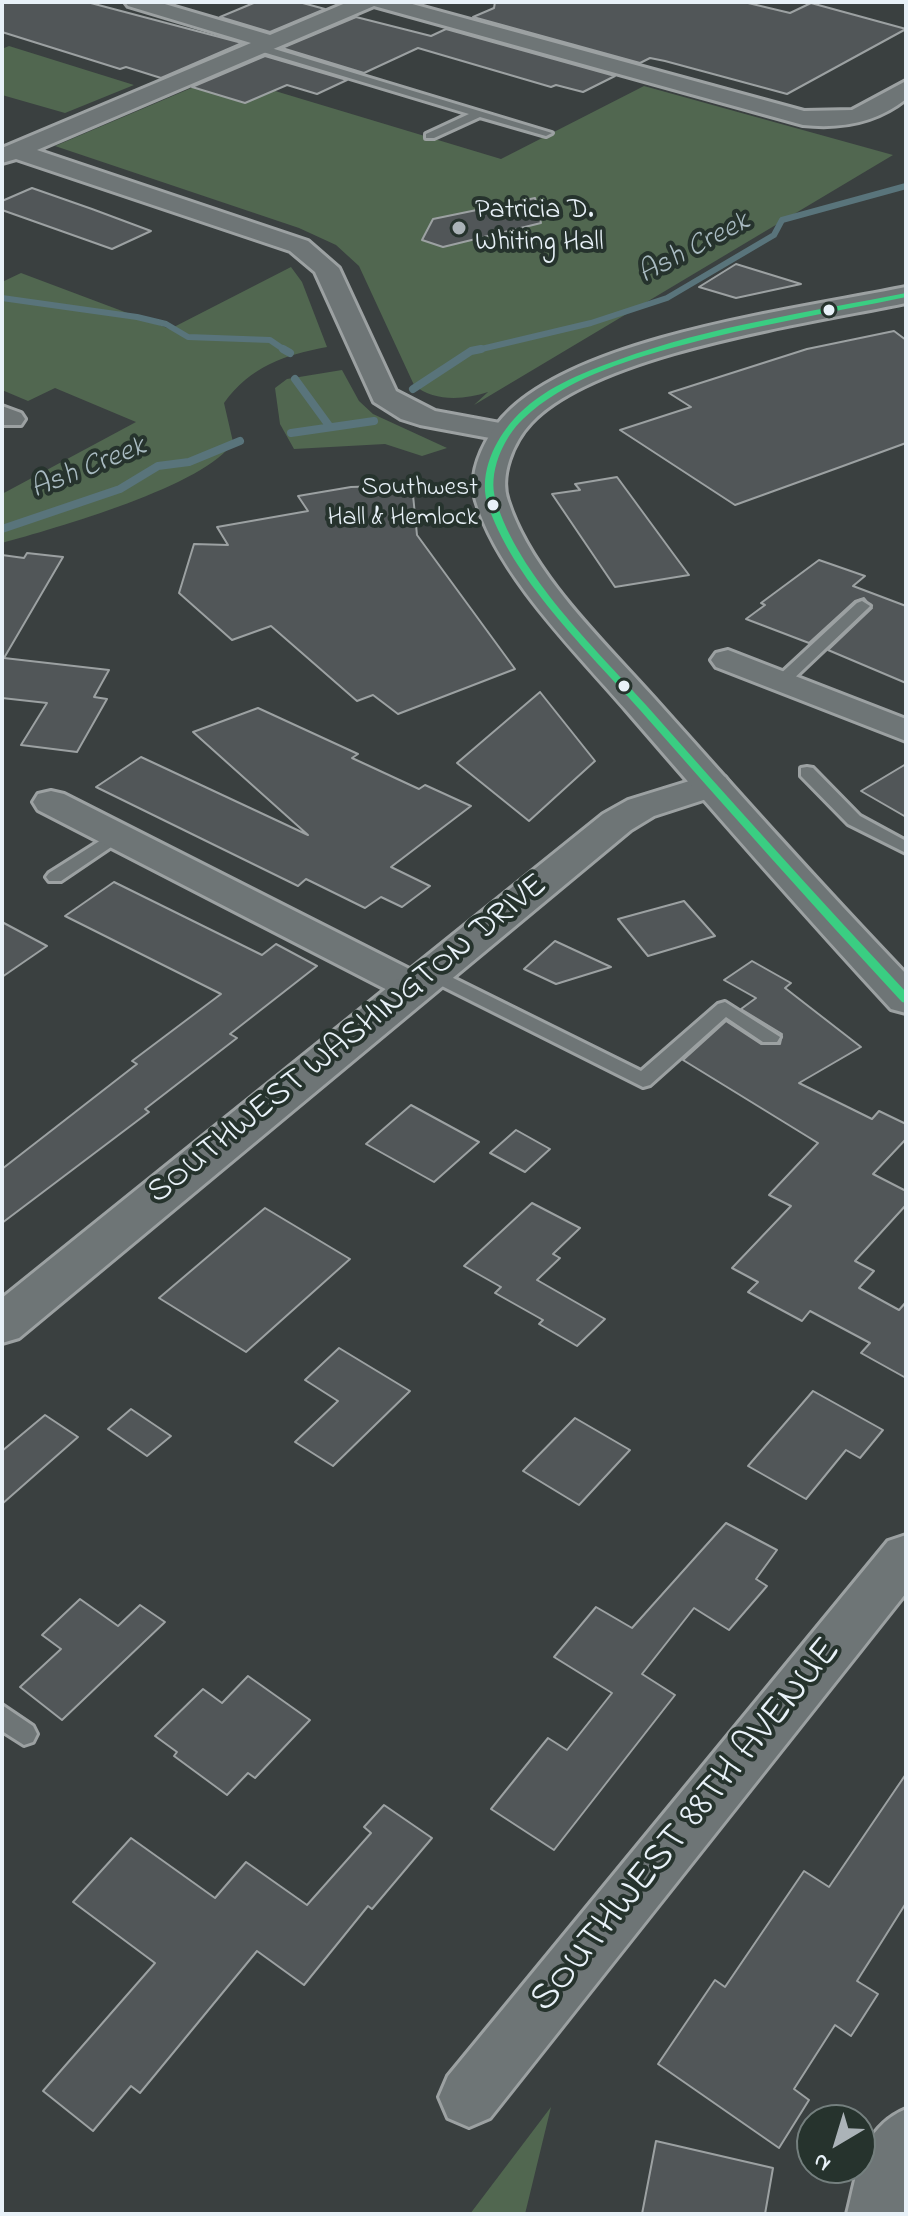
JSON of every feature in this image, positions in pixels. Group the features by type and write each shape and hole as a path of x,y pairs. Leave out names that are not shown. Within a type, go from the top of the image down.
{"main road":[{"path":"906,295 691,340 632,356 554,392 524,412 506,432 491,461 489,475 489,495 500,532 597,655 795,881 906,999"},
{"name":"SOUTHWEST WASHINGTON DRIVE","path":"2,1325 617,822 641,808 712,785"}],"street":[{"path":"135,2 264,44"},
{"path":"9,154 366,2"},
{"path":"381,2 803,118 835,121 866,115 906,88"},
{"path":"9,154 299,246 326,268 384,396 411,413 430,419 506,432"},
{"path":"728,660 906,731"},
{"path":"51,802 424,981"},
{"name":"SOUTHWEST 88TH AVENUE","path":"469,2097 906,1556"},
{"path":"879,2214 891,2163 906,2140"}],"lane":[{"path":"264,44 546,133"},
{"path":"430,136 479,113"},
{"path":"782,681 862,606"},
{"path":"807,772 854,820 906,848"},
{"path":"55,877 117,835"},
{"path":"424,981 643,1080 725,1008 770,1037"},
{"path":"2,1716 24,1734"}],"green space":[{"path":"9,46 134,85 65,113 2,95 2,49"},
{"path":"222,75 501,159 644,86 893,155 474,405 488,392 450,398 422,391 414,385 359,266 336,245 299,228 55,146"},
{"path":"291,267 302,282 327,347 270,364 234,390 224,403 233,442 218,458 194,474 127,503 2,543 2,494 136,422 55,388 28,401 2,390 2,282 21,273 170,329"},
{"path":"342,370 359,401 373,414 447,448 422,456 385,444 294,449 280,424 275,388 287,379"},
{"path":"551,2107 525,2214 470,2214"}],"building":[{"path":"2,2 87,2 242,43 161,78 126,67 120,69 2,32"},
{"path":"256,2 299,2 325,9 270,32 220,17"},
{"path":"495,2 744,2 790,13 811,3 906,29 787,94 665,61 650,58 640,63 473,17 494,8"},
{"path":"356,17 431,36 446,29 615,76 583,92 556,85 551,87 418,48 364,73 282,48"},
{"path":"265,56 347,80 317,94 287,85 245,103 192,87"},
{"path":"32,188 151,231 112,249 2,210 2,201"},
{"path":"535,198 541,223 443,247 422,240 433,219"},
{"path":"736,264 801,284 736,298 699,287"},
{"path":"894,331 906,340 906,443 843,466 735,505 620,430 691,407 669,393 807,349"},
{"path":"617,477 689,575 615,587 552,494 580,490 575,484"},
{"path":"412,485 417,535 515,669 398,714 373,695 357,701 271,626 232,640 179,593 194,544 228,545 217,527 308,511 298,496 351,487"},
{"path":"27,553 63,557 4,658 109,670 94,697 107,699 77,752 21,745 47,703 2,698 2,555 24,558"},
{"path":"819,560 865,576 853,586 906,606 906,683 828,650 872,608 864,598 855,601 809,643 746,619 765,605 761,603"},
{"path":"540,692 595,761 529,821 457,763"},
{"path":"258,708 358,754 352,758 419,789 425,785 471,806 391,867 430,886 402,907 381,897 365,908 306,879 298,886 96,787 141,757 308,835 193,732"},
{"path":"906,764 906,817 861,791"},
{"path":"114,882 262,955 276,944 317,966 230,1034 237,1038 145,1109 149,1112 2,1223 2,1169 137,1064 132,1061 221,994 65,916"},
{"path":"684,901 715,936 648,956 618,919"},
{"path":"2,922 47,946 2,977"},
{"path":"555,941 611,967 556,984 524,969"},
{"path":"752,961 791,983 785,988 861,1047 799,1083 872,1119 879,1111 906,1124 906,1139 873,1174 906,1191 906,1205 855,1261 874,1271 859,1288 899,1310 906,1302 906,1378 861,1353 870,1343 810,1311 802,1321 748,1292 758,1282 732,1268 791,1206 769,1195 818,1143 683,1060 726,1021 761,1044 780,1044 782,1034 741,1009 756,998 724,980"},
{"path":"411,1105 479,1142 434,1182 366,1144"},
{"path":"516,1130 550,1149 525,1172 490,1153"},
{"path":"532,1203 580,1228 553,1254 560,1258 537,1280 605,1319 577,1346 539,1324 543,1320 495,1293 501,1287 464,1266"},
{"path":"265,1208 350,1259 246,1352 159,1298"},
{"path":"339,1348 410,1391 333,1466 295,1442 338,1401 305,1380"},
{"path":"813,1391 883,1430 860,1458 846,1450 806,1499 748,1466"},
{"path":"131,1409 171,1436 147,1456 108,1429"},
{"path":"45,1415 78,1437 2,1504 2,1451"},
{"path":"575,1418 630,1450 579,1505 523,1471"},
{"path":"726,1523 777,1550 756,1579 767,1586 729,1630 694,1608 642,1674 675,1695 554,1850 491,1809 548,1738 567,1750 612,1693 554,1657 596,1607 632,1628"},
{"path":"80,1599 118,1626 140,1605 165,1622 62,1720 20,1687 61,1649 42,1635"},
{"path":"248,1676 310,1720 255,1778 248,1773 227,1795 174,1756 177,1752 155,1736 203,1689 222,1703"},
{"path":"906,1774 906,1903 857,1981 878,1994 851,2036 835,2025 794,2089 809,2100 806,2104 796,2104 796,2121 779,2148 658,2064 715,1980 725,1987 804,1871 829,1887"},
{"path":"384,1805 432,1838 372,1909 368,1906 304,1985 257,1951 140,2093 131,2086 93,2131 43,2091 155,1963 73,1902 131,1838 215,1898 246,1862 307,1905 371,1833 364,1827"},
{"path":"656,2141 773,2168 765,2214 642,2214"}],"waterway":[{"name":"Ash Creek","path":"473,351 591,323 667,298 774,235 782,220 906,186"},
{"path":"2,298 137,317 166,324 188,337 270,340 284,349"},
{"path":"284,349 290,353"},
{"name":"Ash Creek","path":"413,389 471,351 481,349"},
{"path":"295,379 330,427"},
{"name":"Ash Creek","path":"291,433 374,421"},
{"name":"Ash Creek","path":"2,529 120,489 158,466 189,462 240,441"}],"transit line":[{"path":"906,295 700,337 592,372 550,393 519,418 495,456 489,478 491,500 501,527 516,554 555,608 906,999"}],"place":[{"name":"Patricia D. Whiting Hall","path":"459,228"},
{"name":"Southwest Hall & Hemlock","path":"493,505"}]}
